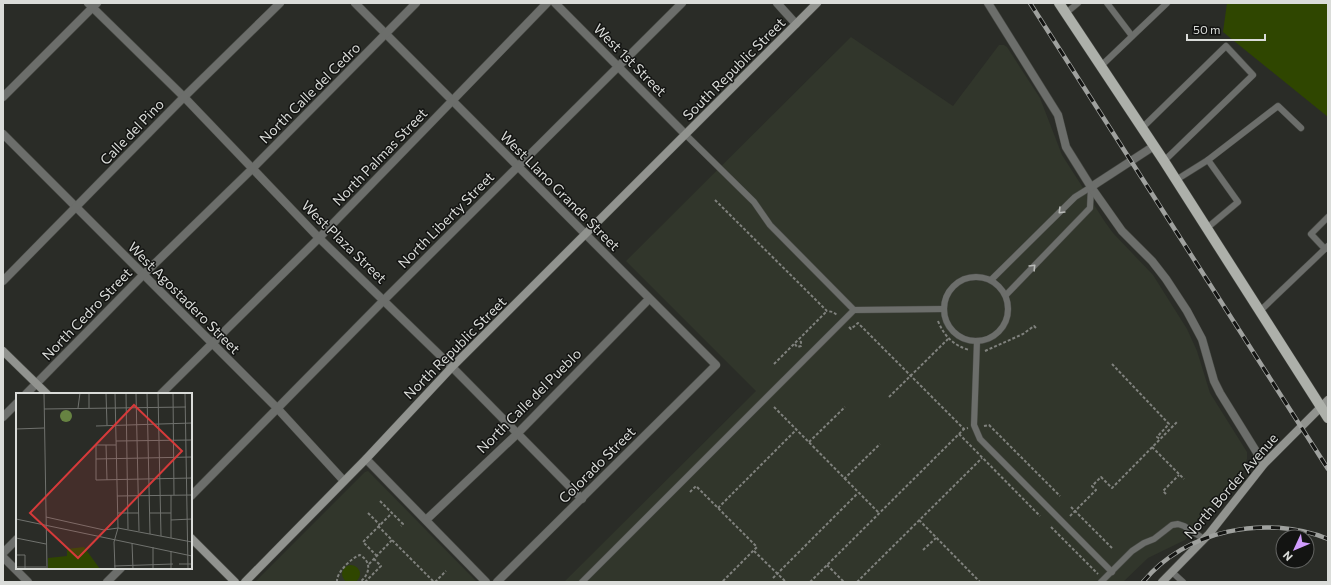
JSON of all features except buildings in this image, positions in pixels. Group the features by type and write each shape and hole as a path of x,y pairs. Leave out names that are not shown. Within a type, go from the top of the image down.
{"main road":[{"path":"1059,3 1164,161 1260,311 1324,404 1328,418"}],"street":[{"name":"Calle del Pino","path":"3,281 184,97 280,3"},
{"name":"West Llano Grande Street","path":"355,3 716,365"},
{"path":"386,34 416,3"},
{"name":"North Palmas Street","path":"161,393 210,343 319,238 453,102 547,3"},
{"name":"West 1st Street","path":"556,3 686,135"},
{"name":"North Liberty Street","path":"192,495 276,408 682,3"},
{"path":"777,3 796,24"},
{"name":"South Republic Street","path":"686,135 816,3"},
{"path":"988,3 1058,115 1066,147 1091,187 1122,231 1152,261 1166,279 1187,312 1202,339 1214,381 1220,393 1264,464"},
{"name":"West Plaza Street","path":"93,5 184,97 319,238 452,367 582,499"},
{"path":"3,97 93,5"},
{"name":"North Calle del Cedro","path":"252,169 386,34"},
{"name":"West Agostadero Street","path":"3,134 276,408 344,481"},
{"name":"North Republic Street","path":"245,582 366,459 452,367 686,135"},
{"path":"1091,187 1154,146"},
{"name":"North Cedro Street","path":"27,393 143,275 252,169"},
{"name":"North Calle del Pueblo","path":"426,520 517,434 649,299"},
{"path":"3,351 46,393"},
{"name":"Colorado Street","path":"496,582 582,499 716,365"},
{"path":"3,417 16,404"},
{"name":"North Border Avenue","path":"1162,582 1204,539 1264,464 1324,404"},
{"path":"366,459 486,582"},
{"path":"192,539 235,582"},
{"path":"3,553 16,540"},
{"path":"3,557 28,582"},
{"path":"108,582 120,569"}],"lane":[{"path":"1066,13 1078,3"},
{"path":"1107,3 1132,36"},
{"path":"1101,66 1167,3"},
{"path":"1142,128 1226,46 1253,75 1164,161"},
{"path":"1176,180 1208,160 1278,106 1301,128"},
{"path":"686,135 754,202 770,225 854,310"},
{"path":"1207,228 1238,202 1208,160"},
{"path":"991,280 1075,198 1091,187"},
{"path":"1006,295 1090,208 1091,187"},
{"path":"1260,311 1327,247 1311,234 1328,216"},
{"path":"980,276 991,280 1000,286 1006,295 1008,315 1004,325 996,334 977,341 966,339 956,334 949,325 944,309 947,296 952,287 961,280 980,276"},
{"path":"582,582 854,310 944,309"},
{"path":"977,341 974,425 980,439 1112,572"},
{"path":"1101,582 1132,551 1144,543 1154,539 1172,525 1178,524 1184,526 1204,539"},
{"path":"1172,572 1183,582"}],"path":[{"path":"715,200 827,311 833,312 839,318"},
{"path":"774,364 827,311"},
{"path":"938,321 948,339 958,346 971,351"},
{"path":"810,582 964,429 858,323 852,330"},
{"path":"984,351 1023,334 1034,326 1037,329"},
{"path":"890,397 948,339"},
{"path":"795,344 797,347 801,346 802,342 799,340"},
{"path":"1112,364 1169,424 1157,437 1160,439"},
{"path":"774,407 879,513"},
{"path":"809,442 844,407"},
{"path":"1070,516 1096,490 1092,486 1101,477 1112,488 1178,421"},
{"path":"984,426 990,425 1060,496"},
{"path":"718,508 796,430"},
{"path":"959,434 1040,516"},
{"path":"844,479 880,444"},
{"path":"1152,447 1184,479"},
{"path":"857,582 982,458"},
{"path":"1166,494 1163,491 1180,475"},
{"path":"690,492 696,486 757,548 722,582"},
{"path":"773,578 858,493"},
{"path":"380,501 403,524 401,526"},
{"path":"1071,507 1112,548"},
{"path":"377,556 363,542 392,513"},
{"path":"368,514 435,582 446,571"},
{"path":"919,520 980,582"},
{"path":"1051,527 1098,574"},
{"path":"924,550 936,538"},
{"path":"360,582 367,574 369,564 392,540"},
{"path":"754,551 786,582"},
{"path":"336,582 338,574 357,556 362,556 369,564"},
{"path":"365,582 381,566 374,559"},
{"path":"827,565 844,582"},
{"path":"427,582 430,578"}],"shaded area":[{"path":"851,37 953,106 999,45 1004,45 1007,47 1040,98 1062,155 1105,222 1113,233 1153,275 1187,329 1197,351 1210,393 1247,452 1247,459 1244,469 1185,540 1148,558 1123,582 564,582 756,391 626,261"},
{"path":"368,471 477,582 255,582 365,472"}],"green space":[{"path":"1227,3 1328,3 1328,117 1223,32"},
{"path":"351,565 357,568 360,574 357,580 351,583 345,580 342,574 345,568"}],"railway":[{"path":"1030,3 1328,469"},
{"path":"1143,582 1160,564 1181,550 1204,539 1228,532 1253,528 1279,528 1304,532 1328,539"}]}
